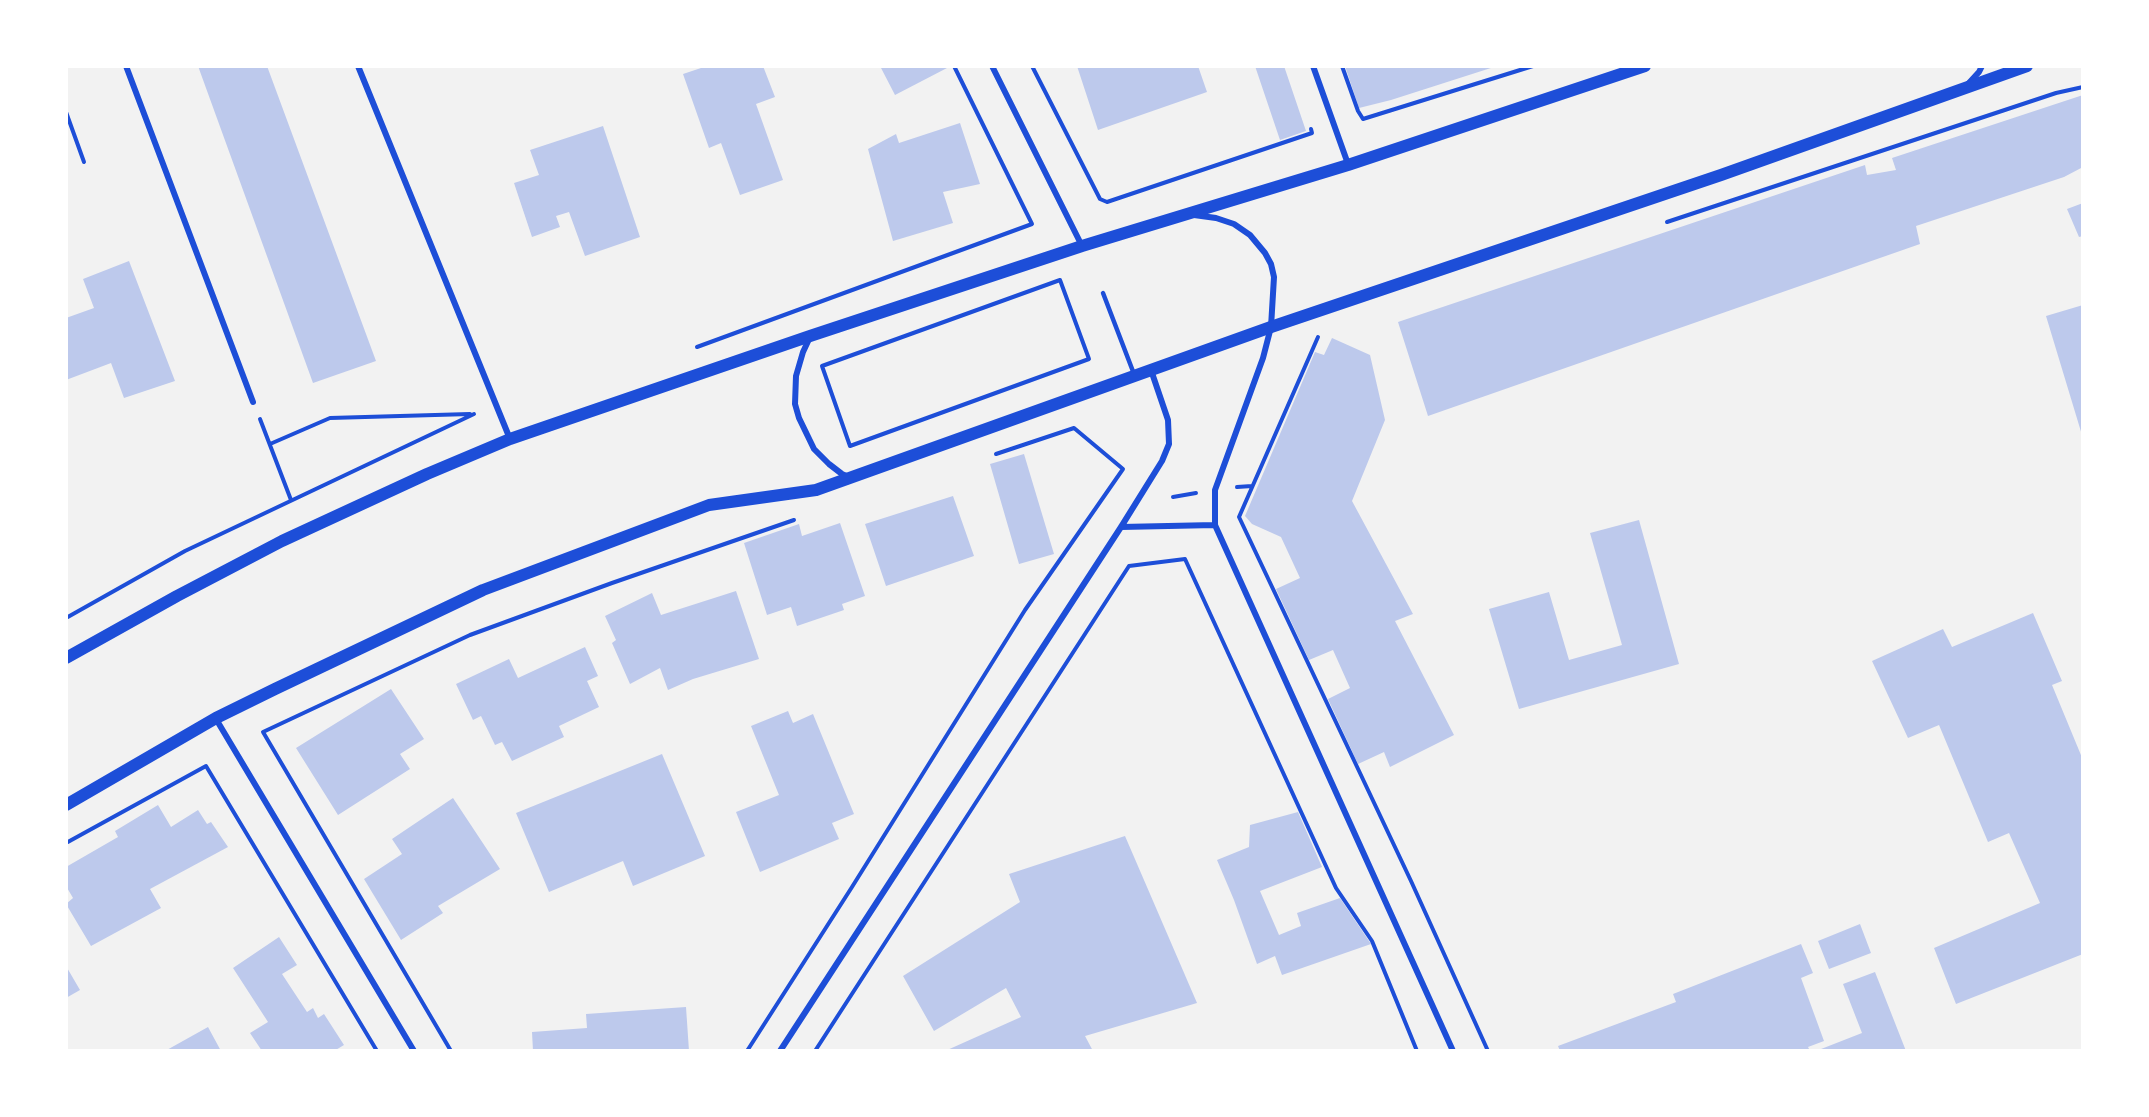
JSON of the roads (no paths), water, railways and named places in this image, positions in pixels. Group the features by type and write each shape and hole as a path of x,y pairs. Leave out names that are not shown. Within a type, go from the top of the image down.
{"main road":[{"path":"66,658 282,541 418,478 510,439 1082,246 1348,165 1645,66"},
{"path":"66,805 216,718 483,591 608,543 709,505 816,490 1271,327 1709,179 2027,66"}],"street":[{"path":"126,66 253,402"},
{"path":"358,66 510,439"},
{"path":"992,66 1082,246"},
{"path":"1313,66 1348,165"},
{"path":"1961,91 1982,66"},
{"path":"1191,214 1234,224 1250,235 1265,253 1271,264 1274,278 1271,327 1263,358 1215,490 1215,525 1453,1051"},
{"path":"810,336 796,376 795,404 814,449 829,464 850,477"},
{"path":"780,1051 1162,461 1168,444 1168,420 1151,370"},
{"path":"1121,526 1215,525"},
{"path":"216,718 414,1051"}],"lane":[{"path":"1103,294 1135,376"}]}
